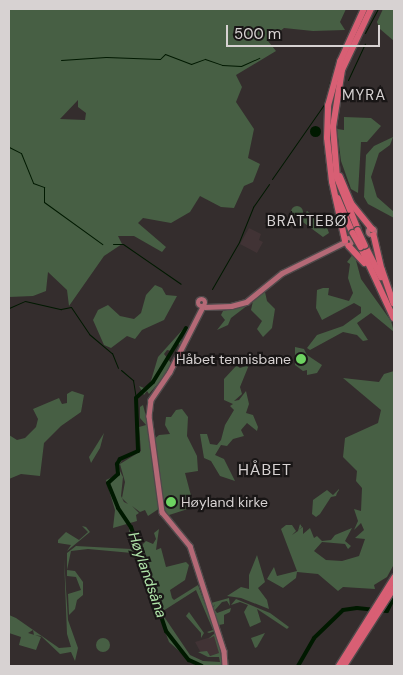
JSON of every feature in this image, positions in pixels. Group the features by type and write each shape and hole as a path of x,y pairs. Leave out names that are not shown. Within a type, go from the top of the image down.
{"highway":[{"path":"364,9 340,62 331,90 327,127 332,174 350,240 393,305"},
{"path":"350,240 333,152 334,115 342,70 371,9"},
{"path":"333,152 352,204 371,233 393,305 394,318"},
{"path":"332,174 350,240 363,246 393,305"},
{"path":"387,596 394,578"},
{"path":"339,666 394,588"},
{"path":"344,666 370,622"}],"main road":[{"path":"225,666 224,652 199,581 190,546 162,512 149,416 151,400 170,372 203,305 221,306 249,300 282,273 337,248 350,240 371,233"}],"shaded area":[{"path":"9,9 346,9 340,22 345,30 313,31 284,28 268,41 276,51 236,75 242,87 236,102 254,129 248,158 260,164 253,182 244,186 234,208 221,207 200,196 190,212 171,223 143,218 138,223 166,247 162,252 134,236 118,236 122,244 104,256 69,306 67,290 48,272 46,291 33,296 9,297","holes":["78,100 78,107 86,113 85,120 60,119"]},
{"path":"383,9 394,9 394,41 380,29 377,22"},
{"path":"344,117 371,118 381,126 367,142 361,142 358,193 351,189 341,161 337,129 344,130"},
{"path":"315,125 321,131 315,137 309,131"},
{"path":"393,137 390,145 379,153 371,177 377,197 394,212 394,218 368,204 364,197 366,155 374,146"},
{"path":"295,206 299,206 303,212 299,218 295,218 291,214 291,210"},
{"path":"307,211 323,223 323,227 326,225 329,233 323,237 300,220"},
{"path":"249,228 261,234 259,240 263,242 257,253 240,244"},
{"path":"354,253 361,279 391,321 394,332 371,313 357,323 368,340 363,341 357,335 343,332 310,350 307,348 317,335 343,326 361,313 361,307 354,303 322,320 316,308 317,290 323,288 329,288 328,295 349,301 353,293 348,278 350,264 347,262"},
{"path":"155,285 162,288 166,295 177,296 164,320 142,330 135,339 127,336 111,348 104,345 93,320 98,310 108,305 120,316 134,319 141,313 146,295"},
{"path":"265,292 267,301 275,309 272,328 263,337 257,329 262,321 251,310 253,301"},
{"path":"248,305 231,318 228,325 217,330 225,320 221,315 223,311"},
{"path":"185,327 180,345 177,343 172,351 167,350 164,354 171,363 166,374 149,394 147,391 144,395 139,386 144,388 150,384 158,357"},
{"path":"295,347 304,349 307,355 322,365 317,373 307,375 307,370 303,371 295,365"},
{"path":"233,363 240,368 249,365 240,387 242,394 234,401 239,400 246,391 249,404 246,413 253,415 258,427 257,431 247,423 241,430 244,436 233,439 227,446 221,445 215,455 224,459 235,481 220,476 211,461 204,458 200,434 207,434 210,444 217,445 221,440 225,425 234,410 230,406 233,404 224,400 224,379 236,366"},
{"path":"394,371 393,566 387,577 374,585 375,589 343,587 338,591 318,574 297,572 296,578 283,588 267,579 274,567 277,576 297,571 281,529 286,525 292,525 296,531 292,535 303,527 303,534 310,528 314,538 317,536 322,541 331,540 335,535 352,528 345,541 351,546 348,549 345,544 322,542 314,551 326,560 342,561 359,556 365,539 355,538 364,530 361,523 354,530 358,521 354,509 361,511 362,488 356,481 357,471 343,457 345,438 378,423 381,410 343,378 379,382 384,374"},
{"path":"72,391 84,395 81,412 61,426 44,443 40,476 21,474 9,479 9,435 17,440 25,438 36,427 38,419 33,409 59,398 62,404 67,403 67,394"},
{"path":"143,405 148,424 160,508 148,516 145,510 140,512 132,506 139,513 136,515 137,521 113,528 115,510 106,480 117,475 118,463 124,457 118,467 123,477 122,498 125,482 120,464 141,451 139,427 146,425 140,418 140,407"},
{"path":"182,409 188,417 187,436 197,456 198,471 185,473 194,507 166,516 157,480 153,440 159,435 170,434 165,425 166,417 171,417 176,410"},
{"path":"104,433 100,448 91,463 89,457"},
{"path":"339,489 336,496 331,497 320,514 316,517 312,514 313,500 327,490 333,495"},
{"path":"82,526 86,527 90,532 67,551 71,545 58,543 58,540 66,532 79,540 88,532"},
{"path":"131,526 140,547 146,541 153,544 156,539 154,533 159,529 156,550 161,548 166,567 186,562 189,565 185,580 170,590 172,598 174,600 198,585 215,631 207,632 213,630 196,590 163,611 165,618 190,655 203,661 220,662 219,657 208,657 198,652 207,651 210,656 219,653 214,636 208,639 214,634 217,635 223,666 196,666 169,642 139,561 132,553 88,549 71,551 67,570 67,553 76,546 131,549 133,546 129,531"},
{"path":"257,555 265,582 258,588 267,600 269,609 241,598 227,596 241,587 249,589 249,575"},
{"path":"64,558 68,620 78,648 75,661 71,652 60,654 41,636 35,635 41,637 36,650 19,645 21,637 9,633 9,615 16,618 59,648 71,647 67,634"},
{"path":"67,570 75,571 83,582 83,595 77,600 75,609 69,615 68,594 81,590 76,577 67,576"},
{"path":"229,598 230,606 227,601 222,602 215,610 217,613 231,608 230,612 224,615 224,624 219,625 221,632 213,609 215,604 213,607 211,603"},
{"path":"236,599 270,613 289,627 287,629 257,609 261,622 250,627 244,612 248,605 240,602 231,605"},
{"path":"189,612 204,633 201,638 201,633 186,616"},
{"path":"265,633 257,647 255,648 251,638"},
{"path":"214,636 220,653 210,656 201,653 195,642"},
{"path":"103,638 108,640 110,645 108,650 103,652 98,650 96,645 98,640"}],"waterway":[{"path":"365,33 378,9"},
{"path":"348,80 365,44"},
{"path":"61,60 106,57 160,59 165,54 191,64 205,59 222,65 241,66 259,58"},
{"path":"272,179 325,103 330,81"},
{"path":"9,147 21,153 33,183 44,187 44,202 102,244"},
{"path":"212,289 239,242 253,207 269,184"},
{"path":"113,244 123,244 181,284"},
{"path":"9,308 25,301 61,309 71,307 89,334 112,353 118,368"},
{"name":"Høylandsåna","path":"186,328 153,382 136,398 138,451 120,459 117,464 118,474 108,483 118,508 131,527 166,631 189,660 202,666"},
{"path":"121,370 133,380 136,398"},
{"name":"Høylandsåna","path":"298,666 314,638 343,610 357,608 387,611 394,597"}],"place":[{"name":"Håbet tennisbane","path":"301,359"},
{"name":"Høyland kirke","path":"171,502"}],"district":[{"name":"MYRA","path":"364,96"},
{"name":"BRATTEBØ","path":"307,222"},
{"name":"HÅBET","path":"265,470"}]}
